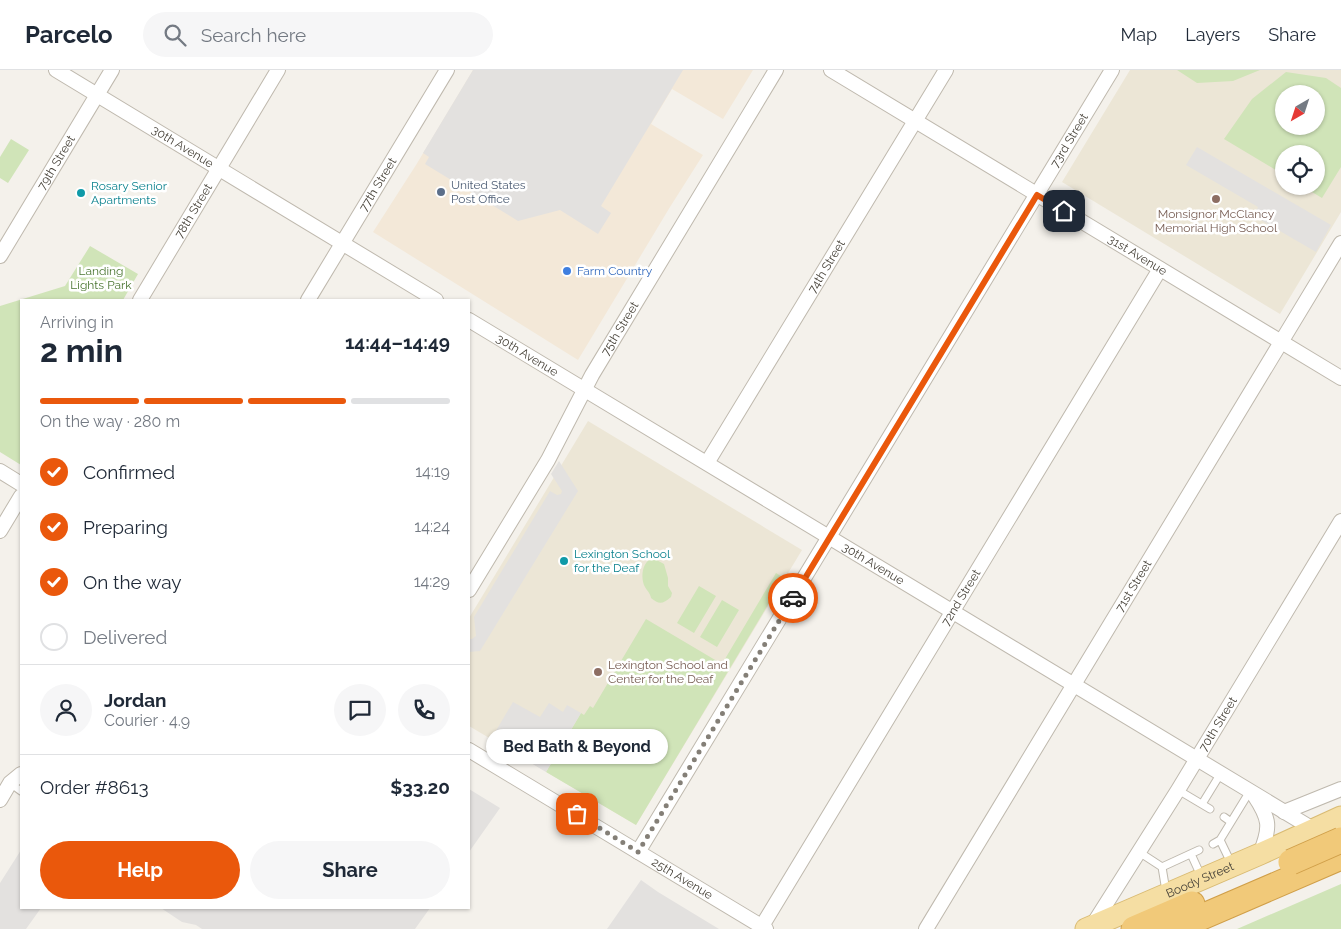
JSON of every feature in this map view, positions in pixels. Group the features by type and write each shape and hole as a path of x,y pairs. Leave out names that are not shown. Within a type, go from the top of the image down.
{"highway":[{"path":"1174,929 1294,869 1341,840"},
{"path":"1134,929 1294,869 1341,857"},
{"path":"1216,929 1341,876"}],"main road":[{"name":"Boody Street","path":"1089,928 1341,817"}],"street":[{"name":"30th Avenue","path":"56,70 434,299"},
{"name":"79th Street","path":"0,256 112,70"},
{"name":"78th Street","path":"141,299 278,70"},
{"name":"77th Street","path":"309,299 447,70"},
{"name":"75th Street","path":"470,588 548,460 592,375 776,70"},
{"name":"31st Avenue","path":"830,70 1341,378"},
{"name":"74th Street","path":"707,463 946,70"},
{"name":"73rd Street","path":"638,852 1112,70"},
{"name":"71st Street","path":"926,929 1341,243"},
{"name":"72nd Street","path":"764,928 952,611 1160,269"},
{"name":"30th Avenue","path":"470,321 1313,829"},
{"path":"0,471 20,483"},
{"path":"0,531 20,498"},
{"name":"70th Street","path":"1089,928 1178,790 1341,521"},
{"name":"25th Avenue","path":"470,751 764,928"},
{"path":"0,800 18,783"},
{"path":"1284,812 1341,789"},
{"name":"30th Avenue","path":"1251,792 1262,808 1267,820 1268,833 1260,854"}],"lane":[{"path":"1202,804 1220,773"},
{"path":"1178,790 1210,809"},
{"path":"1232,866 1217,842 1251,792"},
{"path":"1224,817 1231,822"},
{"path":"1162,867 1199,850"},
{"path":"1139,852 1162,867 1166,894"},
{"path":"1191,854 1202,879"}],"shaded area":[{"path":"473,70 753,70 723,119 672,89 651,124 703,155 578,360 373,232"},
{"path":"473,70 683,70 601,206 611,213 598,234 560,210 518,221 425,164 429,157 423,153"},
{"name":"Monsignor McClancy Memorial High School","path":"1130,70 1341,70 1341,212 1280,314 1062,182"},
{"path":"1197,147 1275,192 1275,195 1279,195 1331,225 1316,252 1254,216 1258,207 1186,165"},
{"name":"Lexington School and Center for the Deaf","path":"588,421 802,550 636,825 470,727 470,616"},
{"path":"559,461 578,491 480,651 470,652 470,639 476,636 474,617 550,491 557,495 561,494 562,491 551,474"},
{"path":"513,702 540,717 549,703 563,712 567,705 581,713 546,772 491,739"},
{"path":"470,790 500,808 470,851"},
{"path":"20,852 20,909 40,909 26,929 0,929 0,883"},
{"path":"641,880 658,892 719,929 607,929"},
{"path":"162,909 429,909 415,929 202,929 196,925 182,922"}],"green space":[{"path":"1177,70 1260,70 1233,81 1197,83"},
{"path":"1286,72 1326,78 1341,88 1341,167 1325,193 1325,145 1275,145 1275,170 1224,139 1252,99"},
{"path":"11,139 29,150 8,183 0,178 0,157"},
{"name":"Landing Lights Park","path":"90,246 138,274 124,299 23,299 65,286"},
{"name":"Landing Lights Park","path":"20,300 20,464 0,452 0,306"},
{"path":"653,558 664,564 668,586 672,593 671,597 661,603 651,598 643,583 644,566"},
{"path":"776,573 784,578 636,825 546,772 581,713 584,715 590,706 593,708 646,619 722,664"},
{"path":"699,586 716,596 694,633 677,623"},
{"path":"722,600 739,610 717,647 700,637"},
{"path":"1341,884 1341,929 1237,929"}],"way so far":[{"path":"577,814 638,852 793,598"}],"place":[{"name":"United States Post Office","path":"441,192"},
{"name":"Rosary Senior Apartments","path":"81,193"},
{"name":"Monsignor McClancy Memorial High School","path":"1216,199"},
{"name":"Farm Country","path":"567,271"},
{"name":"Lexington School for the Deaf","path":"564,561"},
{"name":"Lexington School and Center for the Deaf","path":"598,672"},
{"name":"Bed Bath & Beyond","path":"577,814"}],"route":[{"path":"793,598 1037,195 1064,211"}]}
